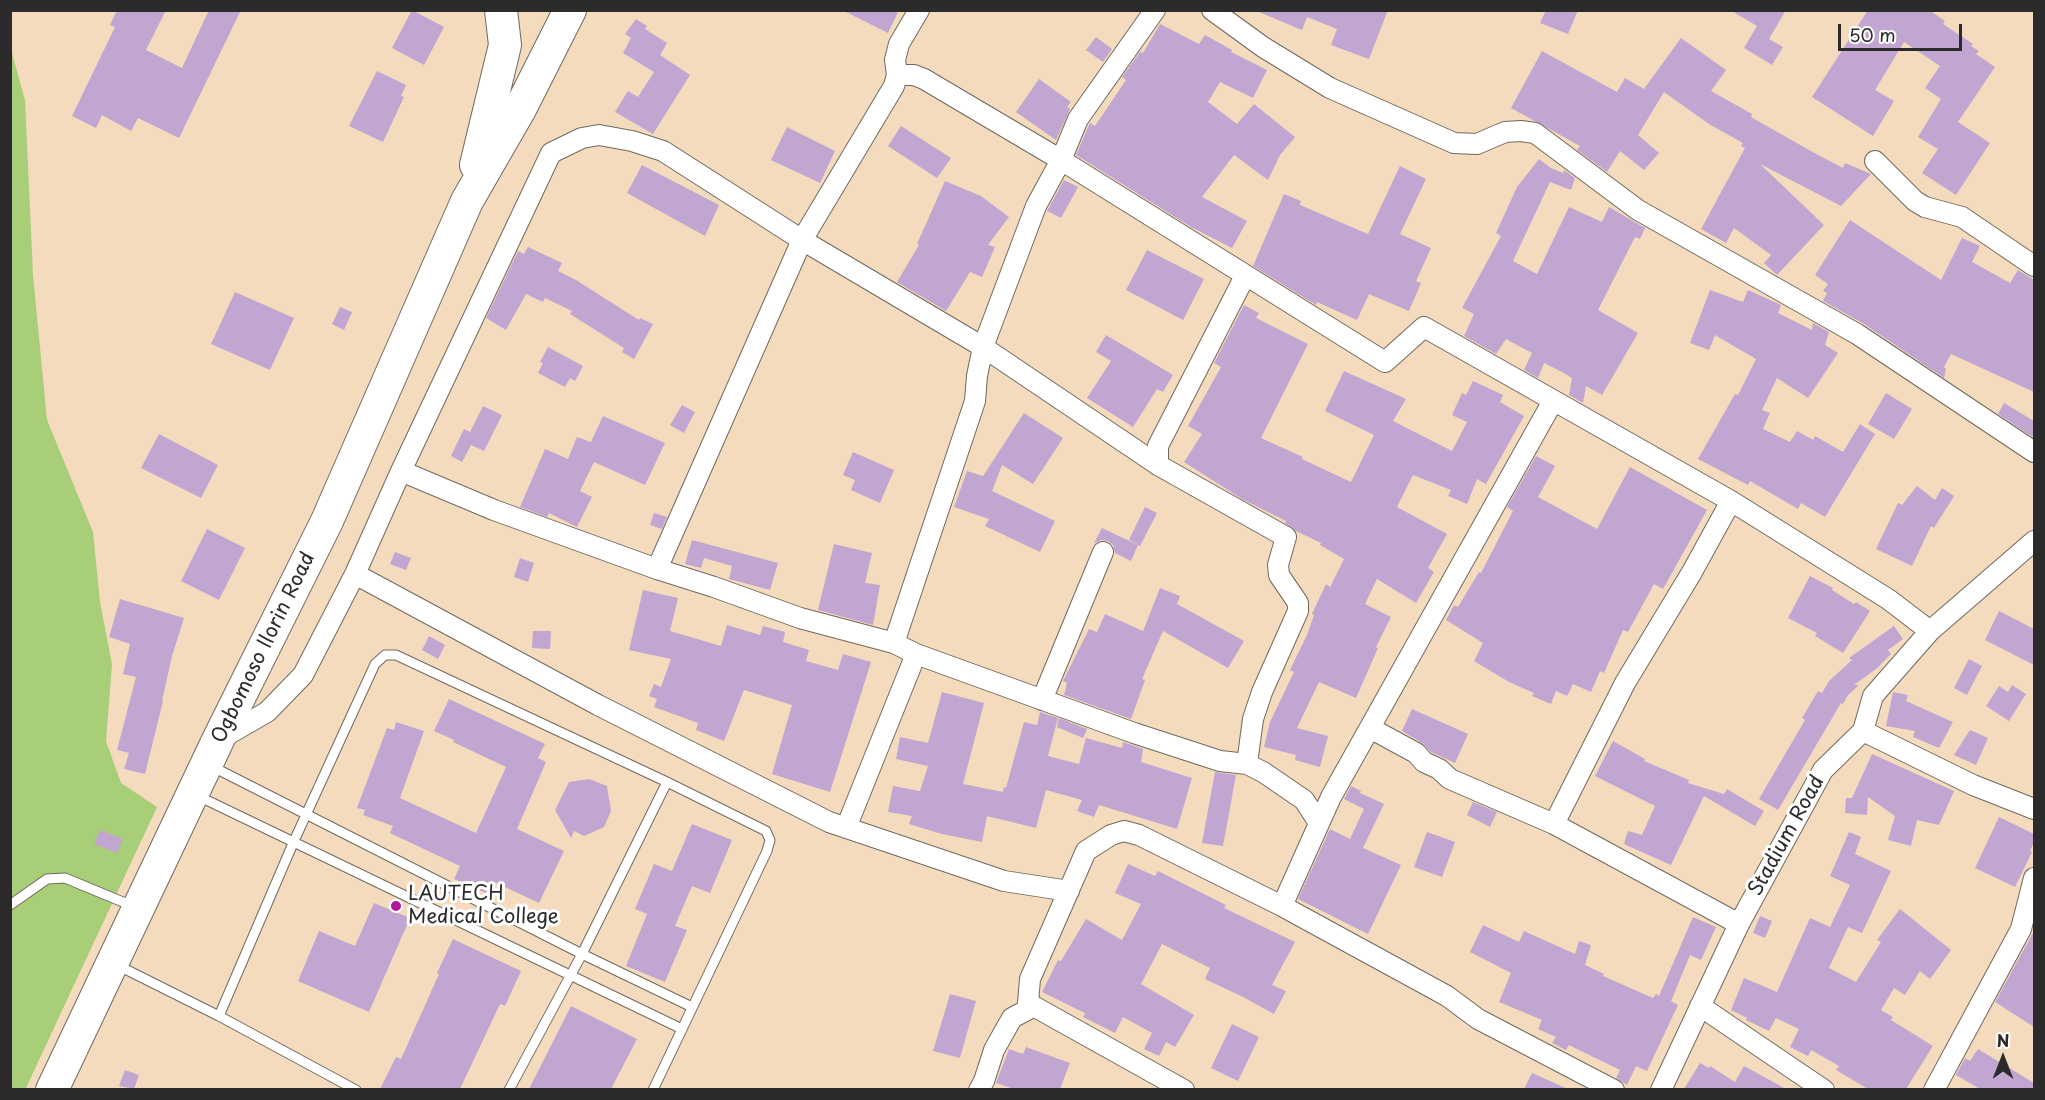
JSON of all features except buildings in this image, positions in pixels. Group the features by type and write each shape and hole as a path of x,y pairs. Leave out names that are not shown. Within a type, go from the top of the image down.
{"highway":[{"path":"467,201 505,45 501,10"},
{"path":"467,201 520,109 570,10"},
{"name":"Ogbomoso Ilorin Road","path":"52,1089 213,752 327,521 467,201"}],"street":[{"path":"657,569 802,240 894,86 897,75 895,60 898,44 919,10"},
{"path":"894,643 975,401 983,347 1036,206 1061,160 1078,119 1155,10"},
{"path":"1212,10 1263,47 1330,88 1454,143 1477,144 1505,132 1535,133 1638,210 1857,334 2034,452"},
{"path":"897,75 914,75 924,79 1061,160 1385,362 1424,327 1731,501 1888,599 1930,631"},
{"path":"213,752 267,712 303,675 355,574 551,153 582,138 599,135 632,141 663,151 802,240 983,347 1132,447 1158,456 1286,537 1278,566 1279,575 1298,603 1298,611 1262,692 1253,719 1247,764"},
{"path":"1875,161 1915,201 1925,207 1962,217 2034,266"},
{"path":"1158,456 1245,276"},
{"path":"1282,906 1332,797 1553,401"},
{"path":"401,471 494,510 657,569 800,618 894,643 916,654 1209,758 1247,764 1304,800 1319,822"},
{"path":"1554,824 1625,683 1692,572 1731,501"},
{"path":"2034,541 1930,631 1872,696 1863,731 1973,785 2034,810"},
{"path":"1042,700 1102,552"},
{"path":"355,574 598,705 829,822 1004,881 1069,891"},
{"path":"846,828 916,654"},
{"path":"1370,728 1416,753 1424,762 1439,769 1450,779 1554,824 1739,924"},
{"name":"Stadium Road","path":"1661,1089 1739,924 1823,771 1863,731"},
{"path":"1304,800 1332,797"},
{"path":"979,1089 984,1082 994,1050 1012,1018 1027,1010 1030,979 1086,851 1124,831 1139,835 1282,906 1447,996 1478,1019 1614,1089"},
{"path":"1935,1089 2021,929 2034,878"},
{"path":"1028,1003 1184,1089"},
{"path":"1700,1006 1824,1089"}],"lane":[{"path":"219,1016 294,841 375,664 385,655 396,655 766,831 770,840 767,851 653,1089"},
{"path":"213,752 307,814 582,954 692,1007"},
{"path":"509,1089 582,954 667,782"},
{"path":"193,794 682,1029"},
{"path":"10,905 47,879 65,878 138,908"},
{"path":"113,963 356,1089"}],"green space":[{"path":"10,46 25,100 33,275 47,420 93,532 100,602 112,664 106,741 121,783 157,807 25,1090 10,1089"}],"place":[{"name":"LAUTECH Medical College","path":"396,906"}]}
